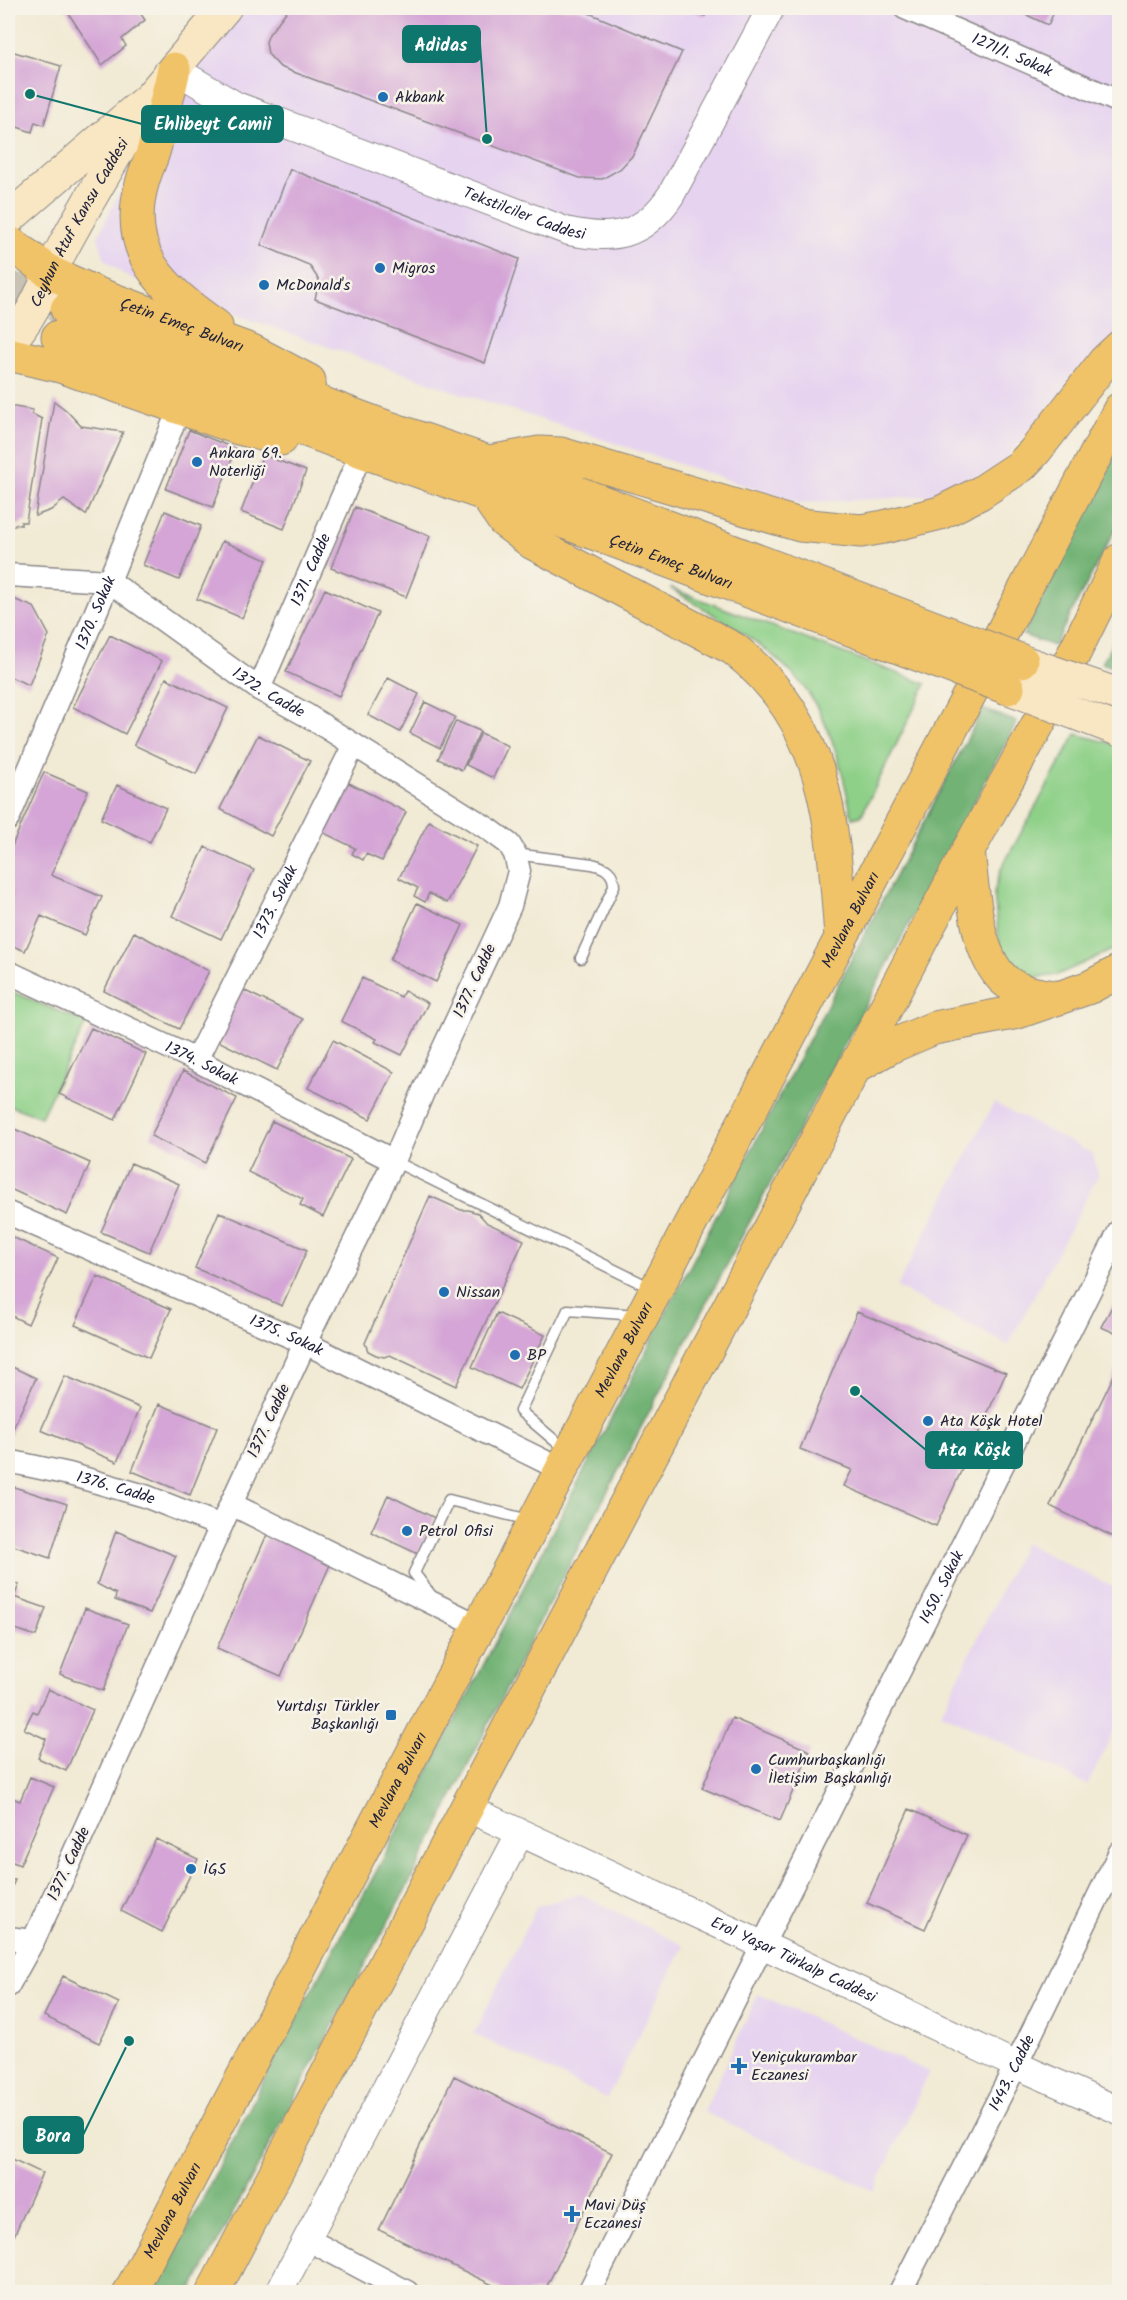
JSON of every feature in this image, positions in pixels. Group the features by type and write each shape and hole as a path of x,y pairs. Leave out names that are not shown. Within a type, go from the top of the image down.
{"main road":[{"name":"Ceyhun Atuf Kansu Caddesi","path":"8,219 149,98 225,8"},
{"path":"174,69 153,152 142,181 136,223 143,250 154,273 177,297 252,351"},
{"name":"Ceyhun Atuf Kansu Caddesi","path":"8,344 24,326 46,288 51,273 149,98"},
{"name":"Çetin Emeç Bulvarı","path":"8,242 51,273 100,295 252,351 307,379 327,393 341,427 362,451 567,524 1015,675"},
{"name":"Çetin Emeç Bulvarı","path":"63,323 341,427 489,462 578,493 1015,675"},
{"path":"489,462 539,453 561,454 800,525 845,530 884,527 940,513 980,493 1021,466 1105,361 1119,347"},
{"name":"Çetin Emeç Bulvarı","path":"8,354 60,366 235,427 268,436 304,441 341,427"},
{"name":"Mevlana Bulvarı","path":"130,2292 535,1522 647,1303 1119,409"},
{"path":"486,495 504,520 532,543 717,639 752,664 772,685 801,727 817,768 830,823 841,937"},
{"path":"213,2292 968,851 1048,706 1117,569"},
{"path":"1015,675 1119,695"},
{"path":"1015,675 1119,730"},
{"path":"968,851 978,922 991,964 1000,977 1011,985 1026,992 1062,998"},
{"path":"855,1067 892,1046 933,1028 1018,1012 1090,987 1119,971"}],"street":[{"name":"Tekstilciler Caddesi","path":"174,69 235,105 567,231 591,236 618,235 639,228 652,220 666,202 771,8"},
{"name":"1271/1. Sokak","path":"905,8 1119,102"},
{"name":"1370. Sokak","path":"8,819 180,407"},
{"name":"1371. Cadde","path":"259,689 362,451"},
{"path":"8,575 109,581"},
{"name":"1372. Cadde","path":"109,581 259,689 490,830 509,844 515,854"},
{"name":"1373. Sokak","path":"196,1060 354,745"},
{"name":"1377. Cadde","path":"8,1986 33,1941 305,1343 394,1161 424,1090 510,906 519,872 515,854"},
{"name":"1374. Sokak","path":"8,972 196,1060 394,1161"},
{"name":"1375. Sokak","path":"8,1213 305,1343 566,1461"},
{"name":"1450. Sokak","path":"589,2292 1119,1230"},
{"name":"1376. Cadde","path":"8,1461 69,1474 145,1496 221,1526"},
{"path":"231,1504 479,1626"},
{"name":"Erol Yaşar Türkalp Caddesi","path":"467,1808 1119,2111"},
{"path":"279,2292 520,1833"},
{"name":"1443. Cadde","path":"900,2292 1016,2065 1119,1852"},
{"path":"8,1938 33,1941"},
{"path":"307,2239 407,2292"}],"lane":[{"path":"515,854 592,864 603,867 612,875 614,886 581,958"},
{"path":"394,1161 647,1303"},
{"path":"566,1461 520,1411 568,1310 647,1303"},
{"path":"440,1607 414,1573 449,1500 535,1522"}],"shaded area":[{"path":"245,8 1119,8 1119,356 1077,375 1001,465 942,495 799,503 463,394 126,276 105,260 98,237 145,137"},
{"path":"994,1103 1093,1154 1098,1176 1008,1345 897,1287"},
{"path":"1024,1543 1119,1590 1119,1720 1088,1785 941,1713"},
{"path":"581,1894 684,1946 607,2098 474,2034 537,1906"},
{"path":"758,1994 929,2072 874,2191 704,2112"}],"green space":[{"path":"1119,447 1119,522 1054,646 1023,635"},
{"path":"670,588 926,684 861,816 852,818 842,771 832,740 819,711 798,680 783,664 746,636"},
{"path":"1119,631 1119,669 1102,663"},
{"path":"983,709 1017,722 693,1328 547,1607 419,1864 191,2292 155,2292 271,2066 383,1859 690,1266"},
{"path":"1076,734 1119,745 1119,947 1057,975 1033,978 1018,974 1000,953 994,892 1001,869"},
{"path":"8,990 86,1023 41,1117 8,1105"}],"building":[{"path":"65,8 137,8 145,20 122,39 126,46 102,65"},
{"path":"289,8 577,8 682,52 633,155 620,169 602,179 580,178 280,67 268,54 266,42 269,34"},
{"path":"687,8 708,8 705,16"},
{"path":"1012,8 1056,8 1048,25"},
{"path":"11,51 61,66 44,125 35,122 32,132 8,124 8,64"},
{"path":"290,169 519,259 485,363 315,299 319,280 309,265 261,245"},
{"path":"54,401 81,426 123,432 86,515 64,500 51,510 35,516"},
{"path":"8,406 33,410 32,414 42,419 26,522 21,522 21,525 15,524 15,526 8,526"},
{"path":"189,430 236,449 213,507 166,489"},
{"path":"263,455 306,471 284,529 241,512"},
{"path":"355,507 430,536 406,597 331,568"},
{"path":"165,511 201,526 179,580 143,565"},
{"path":"222,541 267,560 242,618 197,599"},
{"path":"325,589 378,613 339,696 286,672"},
{"path":"8,597 34,607 49,635 29,685 8,676"},
{"path":"110,635 162,661 125,734 73,707"},
{"path":"166,678 228,708 196,774 134,745"},
{"path":"388,678 419,694 400,732 368,715"},
{"path":"425,702 455,717 440,748 410,733"},
{"path":"456,721 480,731 462,770 438,759"},
{"path":"481,733 508,746 493,778 466,765"},
{"path":"258,735 310,761 271,836 220,809"},
{"path":"44,772 88,791 51,875 102,897 85,935 41,916 25,951 8,944 8,855"},
{"path":"347,782 406,812 382,861 366,854 363,860 352,854 355,848 322,832"},
{"path":"117,785 166,808 150,842 101,819"},
{"path":"429,821 477,846 447,903 429,893 425,902 414,896 418,888 399,878"},
{"path":"205,847 254,870 221,939 172,916"},
{"path":"417,903 463,925 436,982 390,960"},
{"path":"134,932 209,971 179,1029 104,991"},
{"path":"362,978 401,997 404,991 428,1003 402,1055 375,1042 377,1039 341,1021"},
{"path":"241,989 303,1019 277,1070 216,1040"},
{"path":"91,1028 146,1054 115,1120 59,1094"},
{"path":"333,1040 394,1072 370,1119 308,1088"},
{"path":"183,1071 237,1098 205,1163 151,1136"},
{"path":"272,1121 351,1159 323,1217 300,1205 303,1199 248,1172"},
{"path":"8,1126 90,1163 67,1215 8,1188"},
{"path":"131,1163 179,1184 149,1252 101,1232"},
{"name":"Nissan","path":"430,1196 461,1210 478,1213 487,1223 524,1240 456,1386 390,1355 384,1357 376,1355 368,1351 365,1343"},
{"path":"219,1212 307,1250 282,1306 195,1268"},
{"path":"8,1235 58,1258 28,1324 8,1314"},
{"path":"97,1276 171,1309 149,1358 75,1325"},
{"path":"1120,1292 1120,1335 1101,1327"},
{"name":"Ata Köşk Hotel","path":"857,1312 1006,1373 936,1526 844,1486 852,1470 800,1449"},
{"path":"497,1313 545,1335 519,1389 472,1367"},
{"path":"1120,1363 1120,1540 1050,1506"},
{"path":"8,1365 36,1378 10,1435 8,1433"},
{"path":"65,1376 140,1408 117,1462 41,1430"},
{"path":"159,1404 217,1428 190,1495 132,1471"},
{"path":"8,1485 67,1504 50,1558 8,1544"},
{"path":"388,1495 435,1518 418,1554 371,1532"},
{"path":"269,1530 333,1558 281,1676 217,1648"},
{"path":"116,1531 176,1556 150,1613 115,1600 116,1594 97,1584"},
{"path":"8,1580 19,1585 14,1597 46,1608 36,1636 12,1628 8,1640"},
{"path":"85,1608 128,1624 103,1691 60,1674"},
{"path":"48,1689 93,1710 66,1771 38,1758 46,1739 24,1729 33,1711 37,1713"},
{"name":"Cumhurbaşkanlığı İletişim Başkanlığı","path":"732,1718 810,1751 780,1821 702,1788"},
{"path":"30,1777 54,1787 20,1865 8,1860 8,1796 20,1801"},
{"path":"909,1809 967,1835 925,1929 867,1903"},
{"path":"156,1839 198,1859 162,1932 121,1911"},
{"path":"8,1879 15,1880 8,1895"},
{"path":"63,1976 119,2003 99,2043 44,2016"},
{"path":"454,2076 612,2153 544,2292 507,2292 379,2230"},
{"path":"8,2157 42,2173 14,2236 8,2233"},
{"path":"985,2285 1001,2292 981,2292"}],"tunnel":[{"path":"8,287 66,309"}],"place":[{"name":"Ehlibeyt Camii","path":"30,94"},
{"name":"Akbank","path":"383,97"},
{"name":"Adidas","path":"487,139"},
{"name":"Migros","path":"380,268"},
{"name":"McDonald's","path":"264,285"},
{"name":"Ankara 69. Noterliği","path":"197,462"},
{"name":"Nissan","path":"444,1292"},
{"name":"BP","path":"515,1355"},
{"name":"Ata Köşk","path":"855,1391"},
{"name":"Ata Köşk Hotel","path":"928,1421"},
{"name":"Petrol Ofisi","path":"407,1531"},
{"name":"Yurtdışı Türkler Başkanlığı","path":"391,1715"},
{"name":"Cumhurbaşkanlığı İletişim Başkanlığı","path":"756,1769"},
{"name":"İGS","path":"191,1869"},
{"name":"Bora","path":"129,2041"},
{"name":"Yeniçukurambar Eczanesi","path":"739,2066"},
{"name":"Mavi Düş Eczanesi","path":"572,2214"}]}
